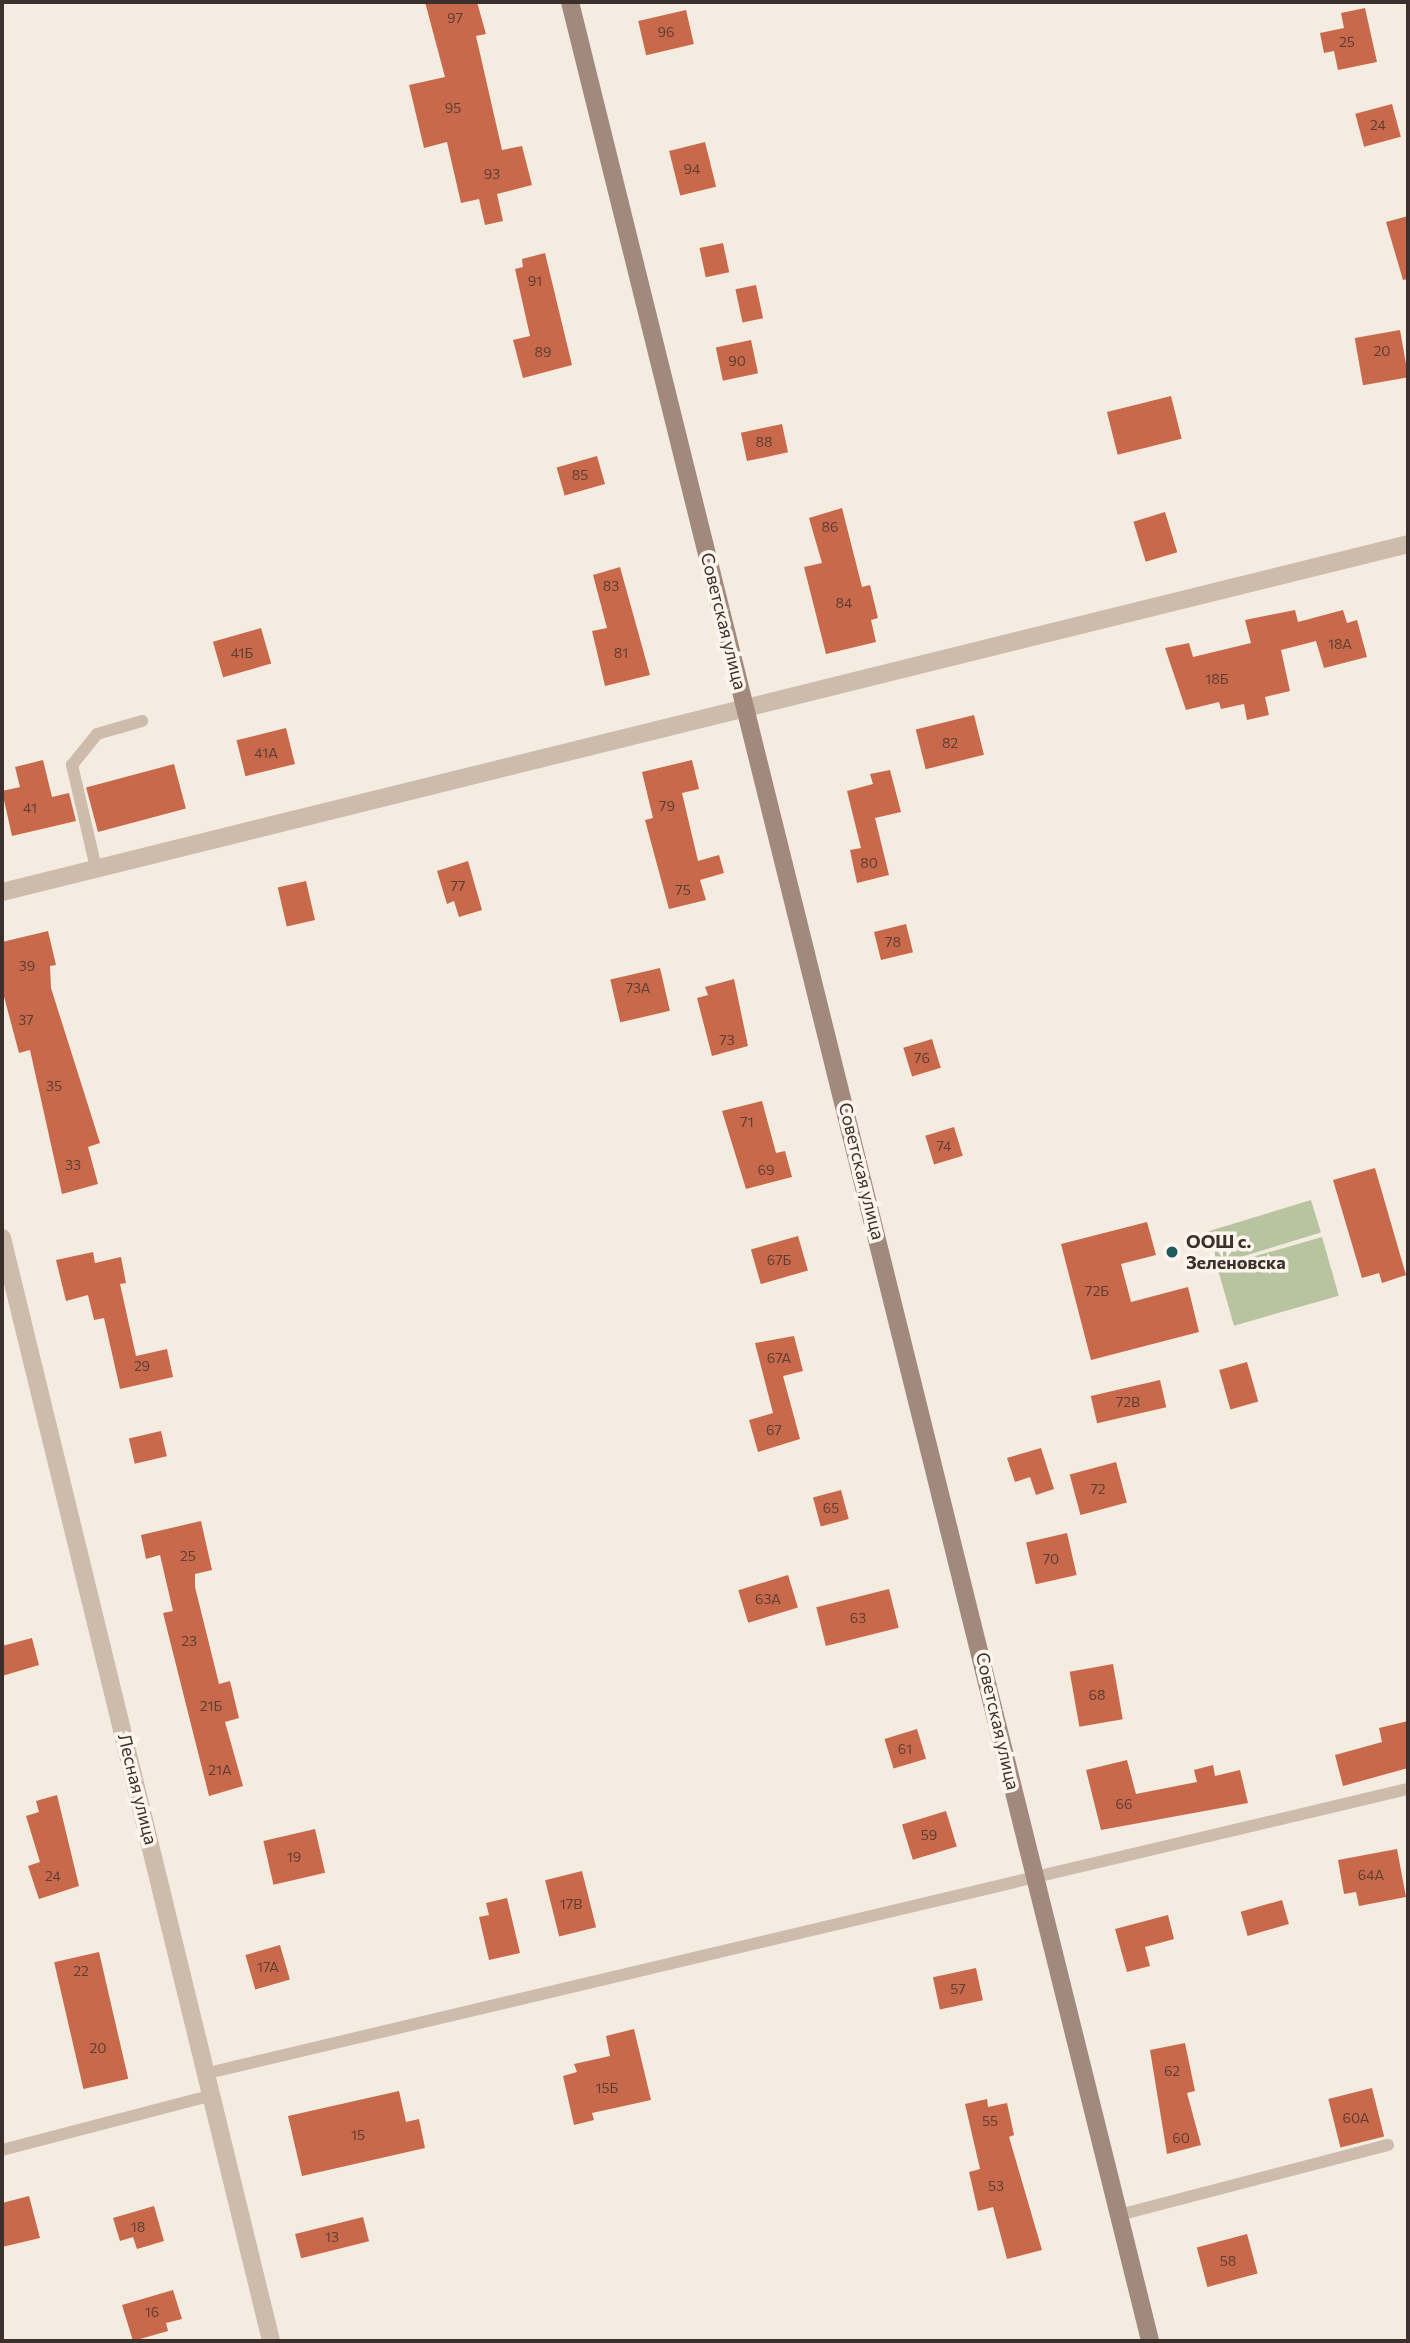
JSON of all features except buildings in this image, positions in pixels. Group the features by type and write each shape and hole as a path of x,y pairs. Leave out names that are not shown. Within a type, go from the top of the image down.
{"street":[{"name":"Советская улица","path":"570,2 1150,2341"},
{"path":"2,892 744,705 1408,544"},
{"name":"Лесная улица","path":"2,1238 208,2073 271,2341"}],"lane":[{"path":"96,868 72,765 97,734 142,721"},
{"path":"208,2073 1408,1789"},
{"path":"2,2150 213,2095"},
{"path":"1119,2215 1388,2145"}],"green space":[{"path":"1311,1200 1321,1233 1218,1264 1208,1232"},
{"path":"1322,1237 1339,1296 1234,1326 1217,1267"}],"place":[{"name":"ООШ с. Зеленовска","path":"1172,1252"}]}
